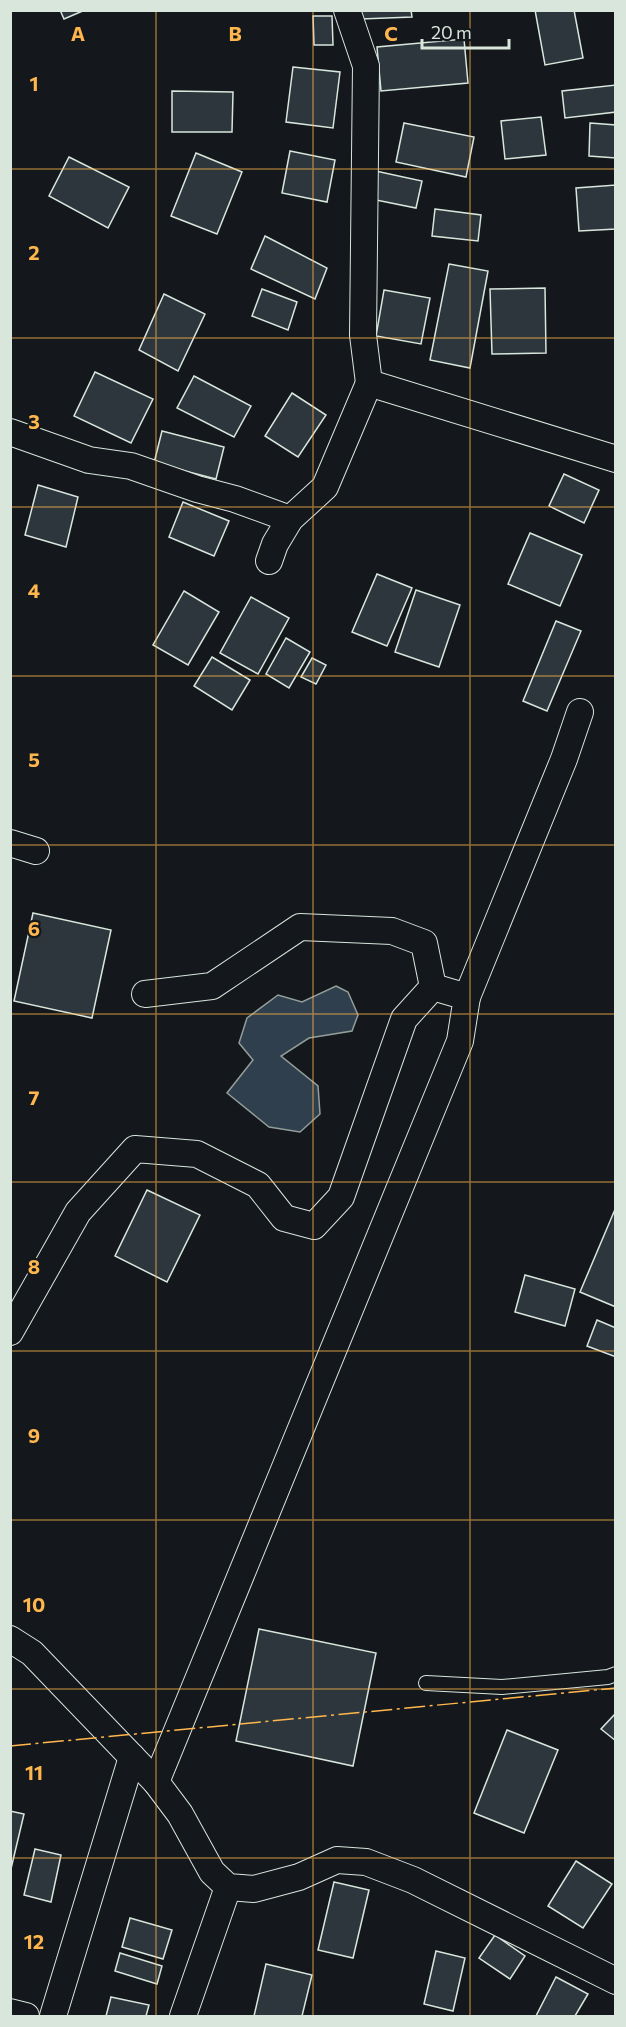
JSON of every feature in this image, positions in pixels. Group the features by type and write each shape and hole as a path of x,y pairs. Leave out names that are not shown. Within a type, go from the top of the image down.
{"street":[{"path":"269,561 274,544 290,519 325,487 369,383 363,335 366,66 347,10"},
{"path":"369,383 615,459"},
{"path":"10,432 89,460 131,466 290,519"},
{"path":"156,1782 460,1041 467,997 564,759 580,712"},
{"path":"10,843 36,851"},
{"path":"145,994 212,986 300,927 392,931 424,943 433,987"},
{"path":"433,987 467,997"},
{"path":"10,1332 78,1212 135,1149 197,1154 258,1185 284,1218 314,1226 341,1197 404,1019 433,987"},
{"path":"10,1639 33,1653 156,1782 180,1814 212,1872 228,1887 254,1889 299,1877 337,1860 366,1862 413,1881 615,1981"},
{"path":"52,2016 132,1757"},
{"path":"183,2016 228,1887"},
{"path":"10,2012 26,2016"}],"lane":[{"path":"426,1683 502,1687 608,1677 615,1674"}],"water":[{"path":"336,986 348,992 358,1015 352,1031 309,1038 281,1056 318,1086 320,1114 300,1132 269,1127 227,1093 253,1060 239,1043 247,1018 278,995 302,1002"}],"building":[{"path":"60,10 85,10 64,19"},
{"path":"361,10 411,10 412,17 361,19"},
{"path":"535,10 574,10 583,58 545,65"},
{"path":"313,16 332,16 333,45 314,45"},
{"path":"464,39 468,83 381,91 377,47"},
{"path":"293,67 340,72 333,128 286,122"},
{"path":"616,85 616,112 565,118 562,91"},
{"path":"172,91 233,92 232,132 172,132"},
{"path":"541,117 546,155 505,159 501,121"},
{"path":"404,123 474,137 466,177 396,162"},
{"path":"590,123 616,125 616,158 589,156"},
{"path":"290,151 335,160 327,202 282,193"},
{"path":"196,153 242,172 217,234 171,216"},
{"path":"69,157 129,187 108,228 49,196"},
{"path":"371,170 422,181 416,208 366,198"},
{"path":"616,185 616,229 579,231 576,188"},
{"path":"435,209 481,215 478,241 432,236"},
{"path":"265,236 327,268 315,299 251,269"},
{"path":"449,264 488,271 470,368 430,360"},
{"path":"545,288 546,353 492,354 490,289"},
{"path":"262,289 297,302 288,330 252,316"},
{"path":"384,290 430,298 421,344 376,336"},
{"path":"164,294 205,314 178,371 139,350"},
{"path":"95,372 153,399 131,443 74,416"},
{"path":"194,376 251,406 234,437 177,408"},
{"path":"292,393 326,415 298,457 265,436"},
{"path":"162,431 224,447 216,479 154,463"},
{"path":"564,474 599,490 584,523 549,506"},
{"path":"38,485 78,497 66,547 25,535"},
{"path":"183,502 229,521 214,556 169,537"},
{"path":"530,533 582,555 560,606 508,584"},
{"path":"377,574 412,588 387,646 352,632"},
{"path":"416,590 460,605 439,667 395,652"},
{"path":"184,591 219,612 188,665 153,645"},
{"path":"251,597 289,618 258,674 220,653"},
{"path":"556,621 581,631 547,711 523,701"},
{"path":"286,638 310,652 289,688 266,674"},
{"path":"212,657 250,680 232,710 194,686"},
{"path":"312,658 326,665 316,684 301,677"},
{"path":"33,913 111,930 92,1018 14,1001"},
{"path":"147,1190 200,1215 167,1282 115,1256"},
{"path":"616,1207 616,1307 580,1292"},
{"path":"525,1275 575,1289 565,1326 515,1312"},
{"path":"597,1320 616,1328 616,1357 587,1346"},
{"path":"259,1629 376,1653 353,1766 236,1741"},
{"path":"616,1713 616,1741 601,1729"},
{"path":"507,1730 558,1750 524,1833 474,1813"},
{"path":"10,1811 24,1814 10,1873"},
{"path":"35,1849 61,1855 51,1902 24,1895"},
{"path":"576,1861 612,1884 583,1928 548,1906"},
{"path":"334,1882 369,1890 353,1958 318,1950"},
{"path":"130,1918 172,1930 163,1959 122,1947"},
{"path":"495,1935 525,1956 510,1979 479,1958"},
{"path":"436,1951 465,1958 453,2011 424,2004"},
{"path":"120,1953 162,1966 157,1984 115,1971"},
{"path":"266,1964 312,1975 302,2016 254,2016"},
{"path":"556,1977 588,1994 575,2016 536,2016"},
{"path":"111,1997 149,2005 146,2016 106,2016"}],"power":[{"path":"10,1746 616,1688"}]}
